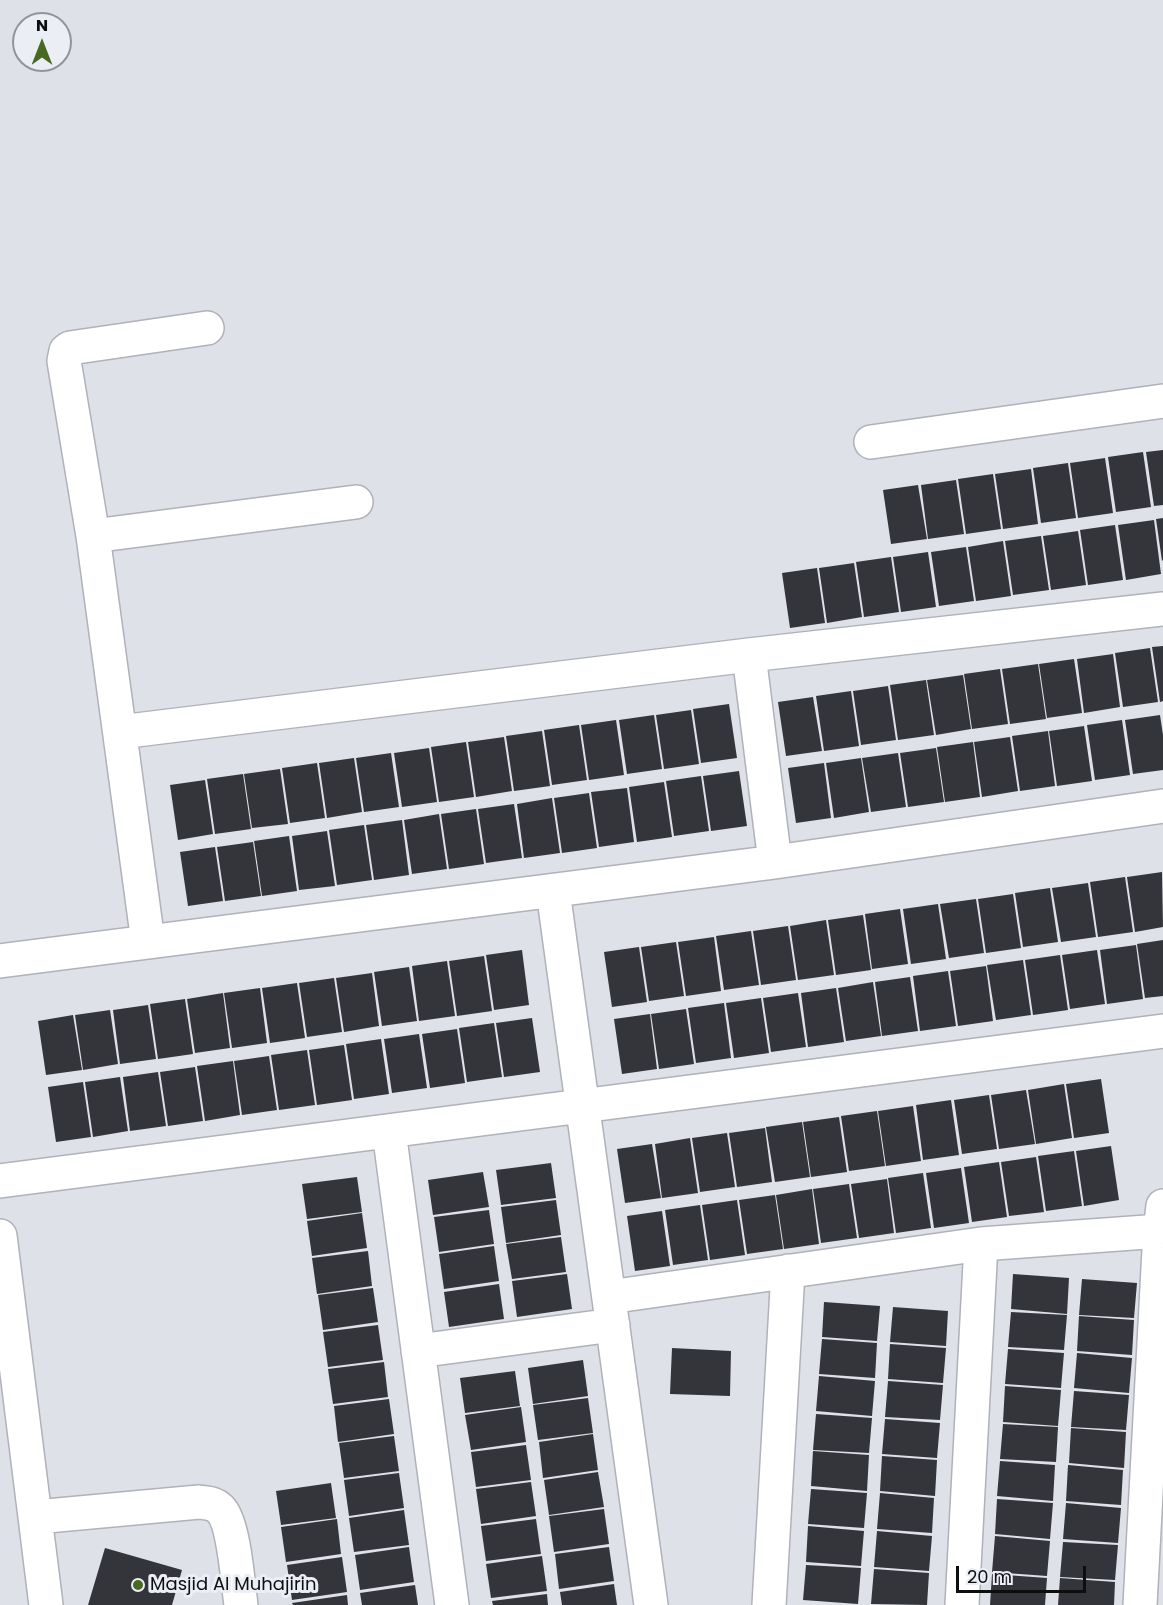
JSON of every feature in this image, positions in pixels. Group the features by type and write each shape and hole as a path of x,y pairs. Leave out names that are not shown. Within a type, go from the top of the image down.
{"street":[{"path":"148,942 93,536 64,361 66,351 70,348 207,328"},
{"path":"871,442 1163,401"},
{"path":"93,536 356,502"},
{"path":"120,732 749,655 1163,609"},
{"path":"749,655 775,862"},
{"path":"0,961 775,862 1163,806"},
{"path":"553,891 651,1605"},
{"path":"0,1181 1163,1031"},
{"path":"388,1131 452,1605"},
{"path":"418,1351 788,1271 1161,1219 1140,1605"},
{"path":"0,1236 46,1605"},
{"path":"962,1605 981,1244"},
{"path":"769,1605 788,1271"},
{"path":"36,1517 199,1502 213,1503 222,1511 230,1527 241,1605"}],"building":[{"path":"1163,450 1163,505 1154,506 1146,452"},
{"path":"1143,452 1151,507 1116,512 1108,457"},
{"path":"1105,458 1113,513 1078,518 1070,463"},
{"path":"1068,463 1076,518 1041,523 1033,468"},
{"path":"1031,469 1038,524 1003,529 995,474"},
{"path":"993,474 1001,529 966,534 958,479"},
{"path":"956,480 964,534 928,539 921,485"},
{"path":"918,485 927,539 891,544 883,490"},
{"path":"1163,518 1163,560 1162,561 1156,519"},
{"path":"1154,520 1161,574 1126,580 1118,525"},
{"path":"1115,525 1123,580 1088,585 1080,530"},
{"path":"1078,531 1086,585 1051,590 1043,536"},
{"path":"1041,536 1049,590 1013,595 1005,541"},
{"path":"1003,541 1011,596 976,601 968,547"},
{"path":"966,547 974,601 939,606 931,552"},
{"path":"928,552 936,607 901,612 893,557"},
{"path":"891,557 899,612 864,617 856,562"},
{"path":"854,563 862,617 827,623 819,568"},
{"path":"817,568 825,623 790,628 782,573"},
{"path":"1163,646 1163,701 1160,702 1152,647"},
{"path":"1150,648 1158,702 1123,707 1115,653"},
{"path":"1113,654 1120,707 1084,713 1077,659"},
{"path":"1074,659 1082,713 1047,718 1039,664"},
{"path":"1038,664 1046,719 1010,724 1002,669"},
{"path":"1000,669 1008,724 972,729 964,674"},
{"path":"963,675 971,729 936,735 927,680"},
{"path":"926,680 934,735 898,740 890,685"},
{"path":"888,686 896,740 861,745 853,691"},
{"path":"851,691 859,746 824,751 816,696"},
{"path":"813,697 822,751 786,756 778,702"},
{"path":"729,704 737,758 701,763 693,709"},
{"path":"691,710 699,764 664,769 656,715"},
{"path":"654,715 662,769 627,774 619,720"},
{"path":"1160,715 1163,735 1163,770 1133,774 1125,720"},
{"path":"616,720 624,775 589,780 581,725"},
{"path":"1122,720 1130,775 1095,780 1087,725"},
{"path":"579,725 587,780 552,785 544,730"},
{"path":"1084,726 1092,781 1057,786 1049,731"},
{"path":"542,731 550,786 514,791 506,736"},
{"path":"1048,731 1055,786 1020,791 1012,736"},
{"path":"504,737 512,791 476,797 468,742"},
{"path":"1010,737 1018,791 982,797 974,742"},
{"path":"466,742 474,797 439,802 431,747"},
{"path":"973,742 980,797 945,802 937,747"},
{"path":"429,748 437,802 402,807 394,753"},
{"path":"936,748 944,802 908,807 900,753"},
{"path":"391,753 399,807 364,812 356,758"},
{"path":"898,753 906,807 871,812 862,758"},
{"path":"354,758 362,812 327,818 319,763"},
{"path":"861,758 869,812 834,818 826,763"},
{"path":"317,763 325,818 290,823 282,768"},
{"path":"824,763 831,818 796,823 788,768"},
{"path":"280,769 288,824 252,828 244,774"},
{"path":"739,771 747,826 711,831 703,776"},
{"path":"243,774 251,829 215,834 207,779"},
{"path":"701,776 709,831 674,836 666,781"},
{"path":"205,780 213,834 178,840 170,785"},
{"path":"664,782 672,837 637,842 629,787"},
{"path":"627,788 634,842 599,847 591,792"},
{"path":"589,793 597,848 562,853 554,798"},
{"path":"552,798 560,853 524,858 517,804"},
{"path":"514,804 522,858 486,863 478,809"},
{"path":"476,809 484,864 449,869 441,814"},
{"path":"439,814 447,869 412,874 404,820"},
{"path":"402,820 409,875 374,880 366,825"},
{"path":"364,825 372,880 337,885 329,830"},
{"path":"327,831 335,886 299,890 292,836"},
{"path":"289,836 297,891 262,896 254,841"},
{"path":"253,842 261,896 225,901 217,847"},
{"path":"215,847 223,901 188,906 180,852"},
{"path":"1162,872 1163,927 1135,932 1127,877"},
{"path":"1125,877 1133,932 1098,937 1090,882"},
{"path":"1088,883 1096,937 1061,942 1052,888"},
{"path":"1050,888 1058,942 1023,947 1015,893"},
{"path":"1013,894 1021,948 986,953 978,899"},
{"path":"976,899 984,953 949,958 940,904"},
{"path":"938,904 946,959 911,964 903,909"},
{"path":"900,909 908,964 872,969 865,914"},
{"path":"863,915 871,970 836,975 828,920"},
{"path":"826,920 834,975 798,980 790,926"},
{"path":"788,926 796,980 761,985 753,931"},
{"path":"751,931 759,985 724,990 716,936"},
{"path":"714,937 721,991 686,996 678,942"},
{"path":"1163,940 1163,996 1145,998 1137,944"},
{"path":"676,942 684,996 649,1001 641,947"},
{"path":"1136,945 1143,999 1107,1004 1100,950"},
{"path":"639,947 647,1002 612,1007 604,952"},
{"path":"522,950 529,1005 494,1010 486,955"},
{"path":"1097,950 1105,1004 1070,1009 1062,955"},
{"path":"1060,955 1068,1010 1033,1015 1025,960"},
{"path":"484,956 492,1011 457,1016 449,961"},
{"path":"1023,960 1031,1015 996,1020 987,965"},
{"path":"447,961 455,1016 419,1021 412,966"},
{"path":"986,966 993,1021 958,1026 950,971"},
{"path":"409,967 417,1021 382,1026 374,972"},
{"path":"948,971 956,1026 920,1031 913,976"},
{"path":"372,973 379,1026 344,1032 336,978"},
{"path":"910,977 918,1031 882,1036 875,982"},
{"path":"334,978 342,1032 307,1037 299,983"},
{"path":"873,982 881,1036 846,1041 838,988"},
{"path":"297,983 305,1038 270,1043 262,988"},
{"path":"260,988 267,1043 232,1048 224,993"},
{"path":"836,988 844,1042 808,1047 801,993"},
{"path":"223,993 230,1048 195,1053 187,999"},
{"path":"798,993 806,1047 771,1052 763,998"},
{"path":"761,998 769,1053 734,1058 726,1003"},
{"path":"185,999 193,1054 158,1059 150,1004"},
{"path":"724,1003 731,1058 696,1063 688,1008"},
{"path":"148,1005 156,1059 120,1064 113,1010"},
{"path":"686,1009 694,1064 659,1069 651,1014"},
{"path":"110,1010 118,1064 83,1070 75,1015"},
{"path":"650,1014 657,1069 622,1074 614,1019"},
{"path":"73,1015 82,1070 46,1075 38,1021"},
{"path":"532,1018 540,1072 504,1077 496,1023"},
{"path":"494,1023 502,1077 467,1082 459,1028"},
{"path":"457,1029 465,1083 430,1088 422,1034"},
{"path":"419,1034 427,1088 392,1093 384,1039"},
{"path":"381,1039 389,1094 354,1099 346,1044"},
{"path":"344,1045 352,1100 317,1105 309,1050"},
{"path":"307,1050 315,1105 279,1110 271,1055"},
{"path":"269,1056 277,1110 242,1115 234,1061"},
{"path":"233,1061 240,1115 205,1121 197,1066"},
{"path":"195,1067 203,1121 168,1126 160,1072"},
{"path":"158,1072 166,1126 130,1131 123,1077"},
{"path":"120,1077 128,1131 93,1137 85,1082"},
{"path":"1101,1079 1109,1133 1074,1138 1066,1084"},
{"path":"83,1082 91,1137 56,1142 48,1087"},
{"path":"1064,1084 1072,1138 1036,1144 1028,1090"},
{"path":"1026,1090 1035,1144 999,1149 991,1095"},
{"path":"989,1095 997,1149 962,1154 954,1100"},
{"path":"951,1100 959,1155 923,1160 916,1105"},
{"path":"913,1106 921,1161 886,1166 878,1111"},
{"path":"877,1111 885,1166 849,1171 841,1116"},
{"path":"839,1117 847,1172 811,1177 803,1122"},
{"path":"802,1122 810,1177 775,1182 766,1127"},
{"path":"765,1128 772,1182 737,1187 729,1133"},
{"path":"727,1133 735,1187 700,1192 692,1138"},
{"path":"690,1138 698,1193 662,1198 655,1144"},
{"path":"652,1144 661,1198 625,1203 617,1149"},
{"path":"1111,1146 1119,1200 1084,1206 1076,1151"},
{"path":"1074,1151 1082,1206 1046,1211 1038,1156"},
{"path":"1036,1157 1044,1212 1009,1216 1001,1162"},
{"path":"999,1162 1007,1217 972,1222 964,1167"},
{"path":"551,1163 556,1198 501,1205 496,1170"},
{"path":"961,1168 969,1223 934,1228 926,1173"},
{"path":"483,1172 489,1207 433,1215 428,1180"},
{"path":"923,1173 931,1228 896,1233 888,1178"},
{"path":"357,1177 362,1212 307,1219 302,1184"},
{"path":"887,1179 894,1233 859,1238 851,1184"},
{"path":"849,1184 857,1238 821,1243 813,1189"},
{"path":"812,1189 819,1244 784,1249 776,1195"},
{"path":"775,1195 783,1249 747,1254 739,1200"},
{"path":"556,1200 561,1235 506,1243 501,1207"},
{"path":"737,1200 745,1255 710,1260 702,1205"},
{"path":"700,1205 708,1260 673,1265 665,1210"},
{"path":"489,1210 494,1244 439,1252 434,1217"},
{"path":"662,1211 670,1266 635,1271 627,1216"},
{"path":"362,1213 367,1248 312,1256 307,1221"},
{"path":"561,1237 566,1272 512,1279 506,1244"},
{"path":"494,1246 499,1281 444,1289 439,1254"},
{"path":"368,1251 372,1286 317,1294 312,1258"},
{"path":"567,1274 572,1309 517,1317 512,1281"},
{"path":"1013,1274 1069,1278 1067,1314 1011,1309"},
{"path":"1082,1279 1137,1283 1134,1318 1079,1315"},
{"path":"499,1284 504,1319 449,1327 444,1292"},
{"path":"373,1288 378,1322 323,1330 318,1295"},
{"path":"824,1302 880,1306 877,1341 822,1337"},
{"path":"893,1307 948,1311 946,1346 890,1342"},
{"path":"1011,1312 1067,1315 1064,1350 1008,1347"},
{"path":"1079,1316 1134,1320 1132,1355 1077,1351"},
{"path":"378,1325 383,1360 328,1367 323,1332"},
{"path":"822,1339 877,1343 875,1378 819,1374"},
{"path":"890,1344 946,1348 943,1383 888,1379"},
{"path":"672,1348 731,1351 730,1396 670,1394"},
{"path":"1008,1349 1064,1353 1061,1388 1005,1384"},
{"path":"1077,1353 1132,1358 1129,1393 1074,1388"},
{"path":"583,1360 588,1396 533,1404 528,1368"},
{"path":"384,1362 388,1397 333,1404 328,1369"},
{"path":"515,1371 520,1406 465,1413 460,1378"},
{"path":"819,1376 875,1381 872,1416 816,1411"},
{"path":"888,1381 943,1385 940,1420 885,1417"},
{"path":"1005,1386 1061,1390 1058,1426 1003,1422"},
{"path":"1074,1391 1129,1395 1126,1430 1071,1427"},
{"path":"588,1398 593,1433 538,1440 533,1405"},
{"path":"389,1399 394,1434 338,1442 334,1406"},
{"path":"521,1407 526,1442 471,1450 465,1415"},
{"path":"816,1414 872,1418 869,1453 813,1450"},
{"path":"885,1419 940,1423 937,1458 882,1454"},
{"path":"1003,1424 1058,1427 1056,1462 1000,1459"},
{"path":"1071,1428 1126,1432 1124,1468 1069,1463"},
{"path":"593,1434 598,1470 543,1478 539,1442"},
{"path":"394,1436 399,1471 344,1478 339,1443"},
{"path":"526,1445 531,1480 476,1487 471,1452"},
{"path":"813,1451 869,1455 867,1491 811,1486"},
{"path":"882,1456 937,1460 935,1496 880,1491"},
{"path":"1000,1461 1055,1465 1053,1501 997,1496"},
{"path":"1068,1465 1123,1470 1121,1505 1066,1501"},
{"path":"598,1472 604,1507 549,1515 544,1480"},
{"path":"399,1473 404,1508 349,1516 344,1480"},
{"path":"531,1482 536,1516 481,1524 476,1489"},
{"path":"331,1483 336,1518 281,1525 276,1491"},
{"path":"811,1489 867,1493 864,1528 808,1524"},
{"path":"880,1493 934,1498 932,1533 877,1529"},
{"path":"997,1499 1053,1503 1050,1539 995,1534"},
{"path":"1066,1503 1121,1508 1118,1543 1063,1539"},
{"path":"604,1509 609,1544 554,1552 549,1516"},
{"path":"404,1510 409,1545 354,1552 349,1518"},
{"path":"337,1519 341,1554 286,1562 281,1527"},
{"path":"536,1519 541,1554 486,1561 481,1526"},
{"path":"808,1526 864,1531 861,1566 806,1562"},
{"path":"877,1531 932,1536 929,1571 874,1567"},
{"path":"995,1536 1050,1541 1047,1576 992,1572"},
{"path":"1063,1542 1118,1545 1115,1580 1060,1577"},
{"path":"409,1547 414,1582 360,1590 355,1555"},
{"path":"609,1547 614,1581 559,1589 555,1554"},
{"path":"105,1548 182,1570 172,1605 88,1605"},
{"path":"542,1556 547,1591 491,1598 486,1564"},
{"path":"342,1557 347,1592 292,1600 287,1565"},
{"path":"806,1565 861,1568 858,1604 803,1600"},
{"path":"874,1569 929,1573 927,1605 871,1604"},
{"path":"992,1574 1047,1578 1045,1605 990,1605"},
{"path":"1060,1578 1115,1582 1114,1605 1058,1605"},
{"path":"614,1584 617,1605 562,1605 560,1592"},
{"path":"415,1585 418,1605 362,1605 360,1593"},
{"path":"547,1594 548,1605 493,1605 492,1601"},
{"path":"347,1595 348,1605 293,1605 292,1603"}],"place":[{"name":"Masjid Al Muhajirin","path":"138,1585"}]}
